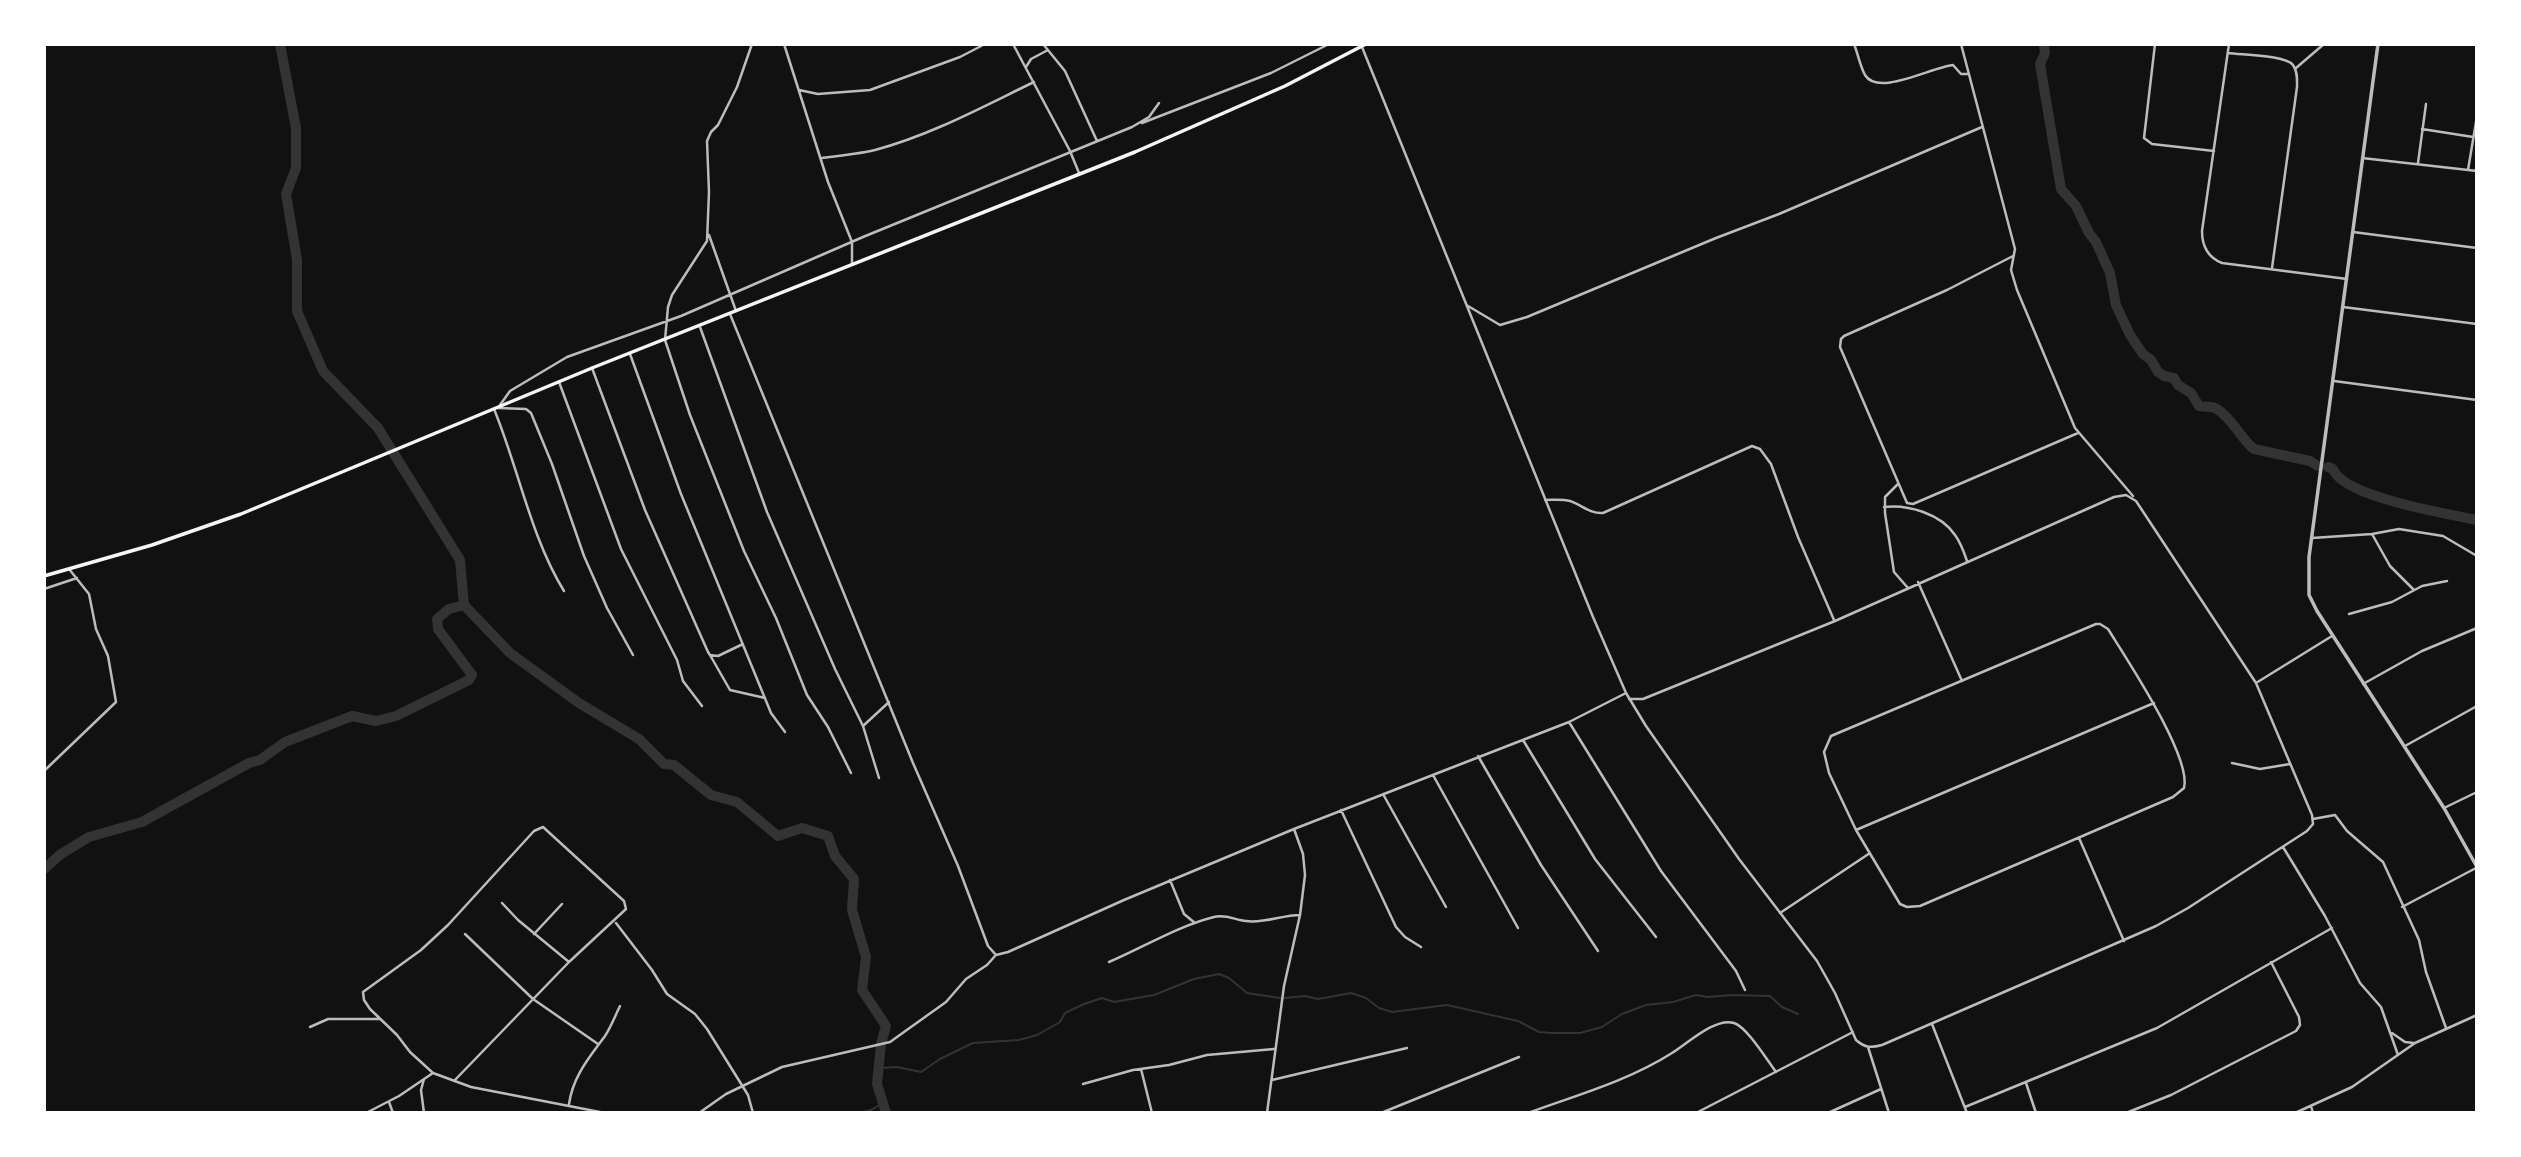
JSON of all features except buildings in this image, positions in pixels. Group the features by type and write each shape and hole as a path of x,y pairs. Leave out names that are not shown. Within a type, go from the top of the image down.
{"main road":[{"path":"44,576 152,545 241,514 592,368 1135,152 1275,91 1364,45"}],"street":[{"path":"752,44 737,87 707,141 708,232 704,249 672,295 665,340 689,411 744,551 776,618 807,695 828,727 851,773"},
{"path":"784,44 820,159 852,242 852,265"},
{"path":"798,90 817,94 870,90 960,57 985,44"},
{"path":"1013,44 1079,173"},
{"path":"1043,44 1065,71 1097,142"},
{"path":"496,409 510,391 567,357 667,321 1070,151 1271,73 1329,44"},
{"path":"1854,44 1866,77 1883,85 1924,71 1953,65 1961,74 1969,74"},
{"path":"1868,1048 1882,1045 2124,941 2188,908 2307,831 2313,824 2256,683 2120,478 2078,433 2017,290 2011,270 2015,249 1961,44"},
{"path":"2155,44 2144,138 2152,144 2214,151"},
{"path":"2229,44 2202,231 2203,245 2211,257 2222,263 2347,279"},
{"path":"2295,68 2324,44"},
{"path":"2378,44 2308,568 2309,594 2332,636 2444,808 2477,868 2402,907"},
{"path":"1364,45 1545,500 1626,693 1723,837 1827,977 1856,1040 1868,1048 1889,1113"},
{"path":"1026,67 1031,59 1048,50"},
{"path":"2228,54 2284,60 2295,68 2297,87 2272,268"},
{"path":"820,159 873,150 909,138 1034,82"},
{"path":"1132,127 1149,117 1159,103"},
{"path":"2418,164 2426,104"},
{"path":"2468,170 2477,117"},
{"path":"1468,306 1500,325 1527,317 1982,127"},
{"path":"2423,130 2473,137"},
{"path":"2362,158 2477,171"},
{"path":"708,232 736,311"},
{"path":"2353,232 2477,248"},
{"path":"2013,256 1841,339 1840,347 1907,503 1913,504 2078,433"},
{"path":"2343,307 2477,324"},
{"path":"730,314 958,866 988,946 996,955"},
{"path":"700,326 766,512 863,726 879,778"},
{"path":"630,354 685,503 771,713 785,732"},
{"path":"592,368 645,510 710,655 730,690 765,698"},
{"path":"559,382 626,561 677,660 683,681 702,706"},
{"path":"2334,382 2477,400"},
{"path":"496,409 526,501 556,578 564,591"},
{"path":"496,409 526,409 531,413 584,556 607,608 633,655"},
{"path":"1545,500 1572,502 1592,512 1603,513 1755,446 1763,451 1771,464 1798,537 1835,621"},
{"path":"1898,484 1885,497 1884,507 1894,572 1908,588"},
{"path":"1629,699 1643,699 1835,621 2114,497 2126,495 2136,501"},
{"path":"1884,507 1910,507 1944,524 1960,543 1967,561"},
{"path":"2312,538 2372,534 2399,529 2443,536 2477,556"},
{"path":"2372,534 2390,566 2414,590"},
{"path":"44,771 116,702 108,656 96,629 89,594 69,569"},
{"path":"44,589 77,578"},
{"path":"2349,614 2392,602 2431,583 2447,581"},
{"path":"1918,582 1962,681"},
{"path":"2101,624 2108,629 2154,703 2185,774 2184,788 2172,797 1913,908 1900,904 1856,830 1824,759 1831,736 2067,635 2101,624"},
{"path":"2363,684 2422,651 2477,628"},
{"path":"2256,683 2332,636"},
{"path":"710,655 718,656 744,644"},
{"path":"699,1113 742,1086 782,1067 890,1042 946,1002 966,979 987,965 996,955 1294,829 1478,755 1569,722 1626,693"},
{"path":"863,726 889,702"},
{"path":"1856,830 2154,703"},
{"path":"2405,746 2477,706"},
{"path":"1569,722 1661,871 1736,971 1745,990"},
{"path":"1523,740 1595,859 1656,936"},
{"path":"1478,755 1541,865 1598,951"},
{"path":"2232,764 2260,769 2290,764"},
{"path":"1433,775 1518,928"},
{"path":"2444,808 2477,792"},
{"path":"1383,794 1446,906"},
{"path":"1341,810 1396,927 1415,946 1421,947"},
{"path":"2313,820 2335,815 2347,831 2380,857 2418,940 2446,1028"},
{"path":"454,1081 569,962 626,909 624,901 547,829 538,827 448,925 421,950 363,992 364,1000 410,1052 433,1073 454,1081 502,1094 606,1113"},
{"path":"1267,1113 1274,1049 1288,962 1300,915 1305,865 1294,829"},
{"path":"2079,836 2124,941"},
{"path":"2283,847 2332,928 2360,984 2381,1007 2398,1055"},
{"path":"1780,913 1870,853"},
{"path":"1170,880 1184,914 1195,923"},
{"path":"502,903 534,934 569,962"},
{"path":"534,934 562,904"},
{"path":"1109,962 1195,923 1222,915 1255,922 1286,915 1300,915"},
{"path":"615,922 667,994 695,1014 708,1029 748,1095 753,1113"},
{"path":"1965,1107 2157,1028 2332,928"},
{"path":"465,934 533,999 598,1044"},
{"path":"2126,1113 2171,1095 2296,1031 2300,1025 2300,1017 2271,962"},
{"path":"569,1105 577,1076 608,1031 620,1006"},
{"path":"2295,1113 2352,1087 2415,1043 2477,1015"},
{"path":"310,1027 328,1019 380,1019"},
{"path":"1528,1113 1610,1085 1663,1059 1703,1032 1730,1022 1739,1026 1776,1072"},
{"path":"1931,1024 1967,1113"},
{"path":"2390,1031 2398,1038 2415,1043"},
{"path":"1696,1113 1853,1032"},
{"path":"1272,1080 1408,1048"},
{"path":"1083,1084 1207,1055 1274,1049"},
{"path":"1381,1113 1519,1057"},
{"path":"1140,1069 1152,1113"},
{"path":"366,1113 389,1102 433,1073"},
{"path":"424,1078 421,1090 424,1113"},
{"path":"2026,1083 2036,1113"},
{"path":"1828,1113 1881,1089"},
{"path":"389,1102 393,1113"},
{"path":"2311,1106 2314,1113"}],"waterway":[{"path":"280,44 296,128 296,168 286,194 297,260 297,311 323,371 378,428 460,560 464,605 510,653 579,703 639,739 664,764 674,765 711,795 737,802 778,836 802,828 828,836 835,856 854,879 852,910 866,957 862,990 886,1026 881,1044 877,1084 886,1113"},
{"path":"2044,44 2045,53 2040,64 2061,189 2076,206 2096,242 2110,273 2116,305 2130,335 2158,372 2174,378 2178,385 2191,393 2199,406 2213,407 2223,413 2254,449 2310,461 2318,466"},
{"path":"2328,467 2341,479 2375,496 2421,509 2477,520"},
{"path":"44,869 61,854 89,837 142,822 249,763 260,760 285,742 352,716 376,721 396,716 469,680 472,675 438,629 437,619 449,609 464,605"},
{"path":"879,1068 897,1067 921,1072 973,1043 1019,1040 1037,1035 1060,1022 1065,1013 1102,998 1114,1002 1154,995 1194,979 1219,974 1229,978 1247,993 1280,998"},
{"path":"1284,998 1305,996 1318,999 1351,993 1392,1012 1447,1005 1518,1021 1539,1032 1551,1033 1580,1033 1602,1027 1622,1014 1646,1005 1673,1002 1696,995 1770,996 1782,1007 1798,1014"},
{"path":"859,1113 883,1103"}]}
